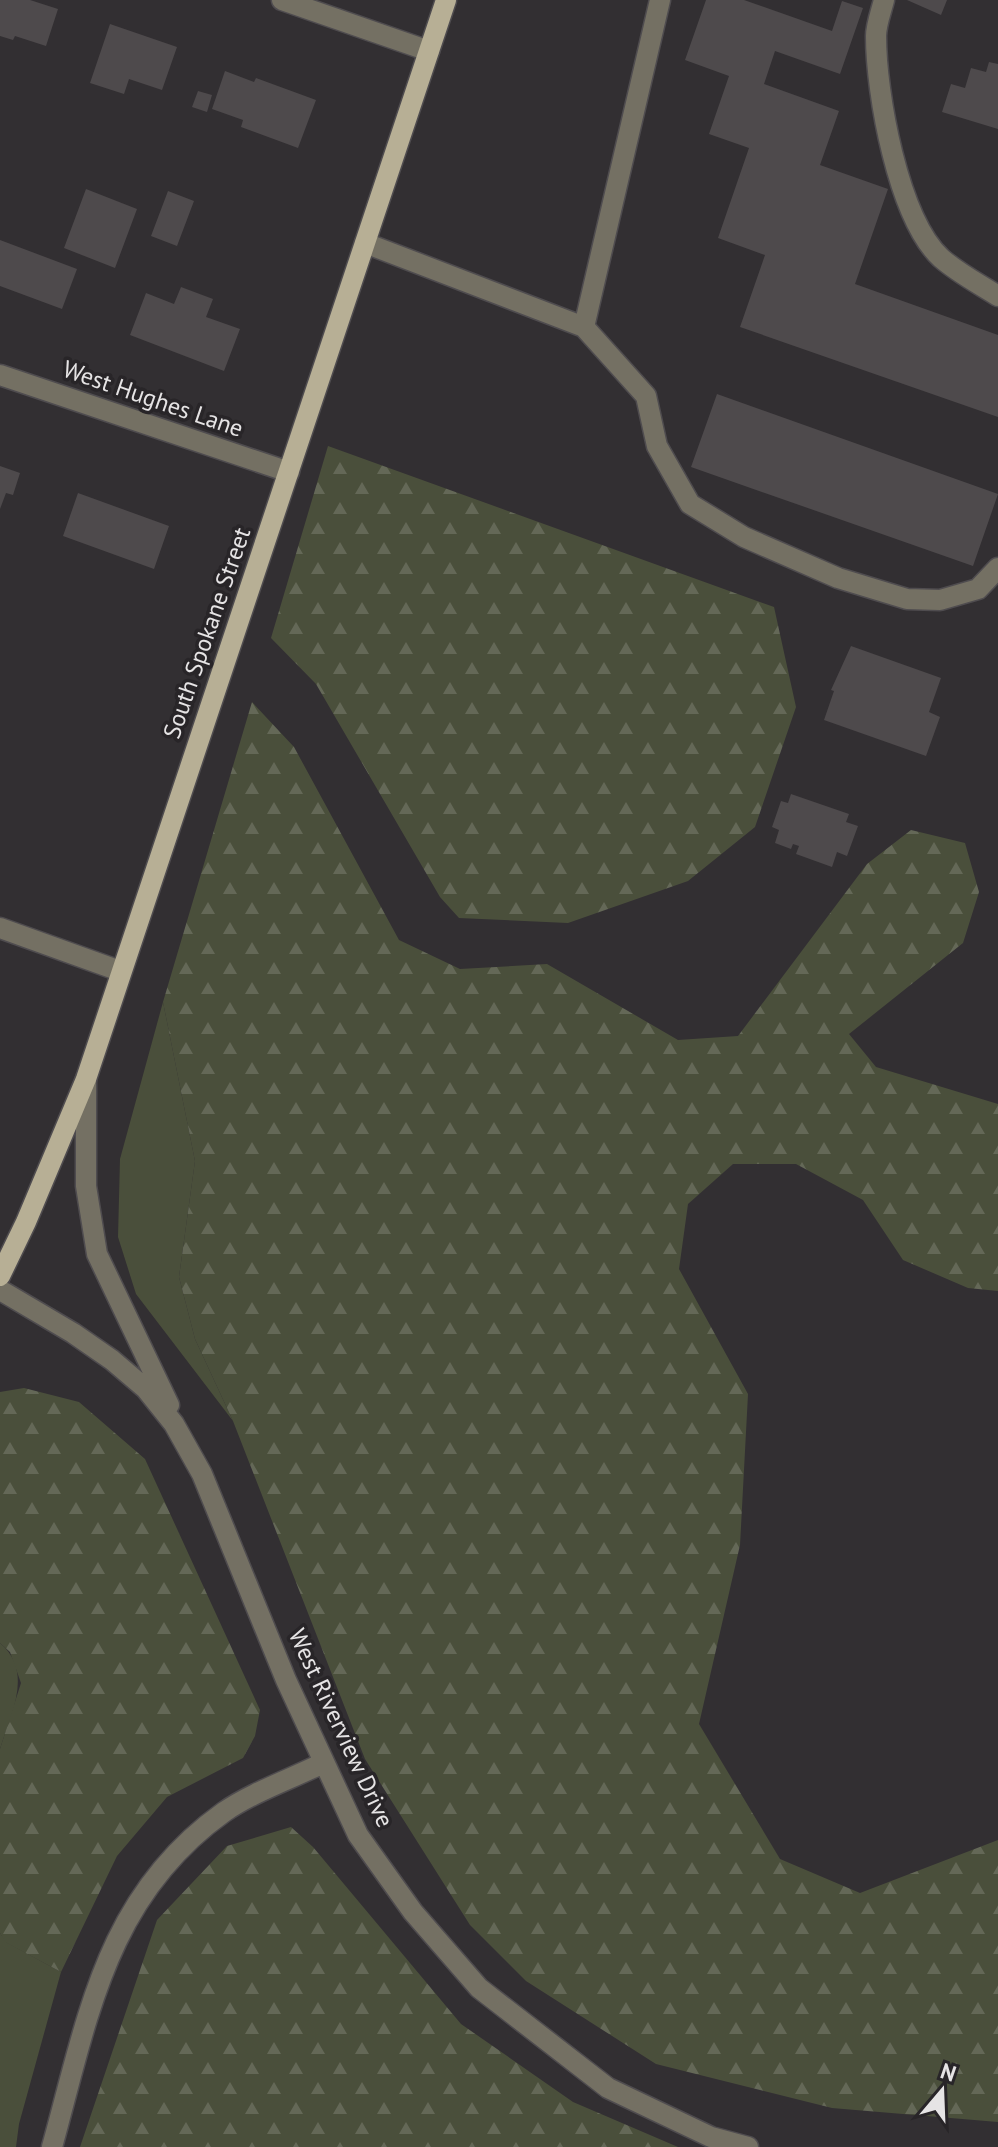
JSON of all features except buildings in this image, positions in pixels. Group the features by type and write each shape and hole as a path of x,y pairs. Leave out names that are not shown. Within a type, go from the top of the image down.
{"main road":[{"name":"South Spokane Street","path":"0,1276 38,1197 86,1079 446,0"}],"street":[{"path":"282,0 429,51"},
{"path":"584,327 660,0"},
{"path":"884,0 876,35 889,146 902,184 918,221 939,256 998,296"},
{"path":"365,243 584,327 646,396 657,446 690,504 744,537 838,578 907,599 940,600 978,589 998,568"},
{"name":"West Hughes Lane","path":"0,375 289,472"},
{"path":"0,928 120,971"},
{"path":"86,1079 86,1186 97,1254 202,1474"},
{"name":"West Riverview Drive","path":"0,1290 73,1333 146,1389 174,1424 202,1474 323,1763 358,1835 413,1912 479,1988 608,2088 711,2137 748,2147"},
{"path":"52,2147 101,1970 131,1909 173,1855 226,1811 323,1763"}],"green space":[{"path":"328,446 774,607 796,707 755,827 688,881 568,923 459,918 440,897 316,684 271,638"},
{"path":"252,702 294,747 399,940 460,969 547,964 678,1040 738,1036 867,864 911,830 965,843 979,892 963,943 849,1034 876,1067 998,1104 998,1291 968,1288 903,1260 863,1200 796,1164 733,1164 688,1204 679,1269 748,1394 740,1545 699,1724 780,1859 860,1893 998,1840 998,2122 832,2108 656,2064 526,1981 470,1925 365,1759 233,1421 195,1339 179,1277 195,1161 163,1002"},
{"path":"163,1002 195,1161 179,1277 195,1339 233,1421 136,1294 118,1237 120,1159"},
{"path":"24,1388 79,1402 145,1459 260,1710 255,1736 243,1758 167,1797 117,1856 61,1972 5,1942 0,1933 0,1749 21,1683 10,1652 0,1643 0,1392"},
{"path":"0,1643 10,1654 18,1680 14,1707 0,1749"},
{"path":"291,1827 313,1847 461,2024 573,2102 678,2147 80,2147 157,1920 227,1846"},
{"path":"0,1933 6,1942 61,1972 19,2124 16,2147 0,2147"}]}
